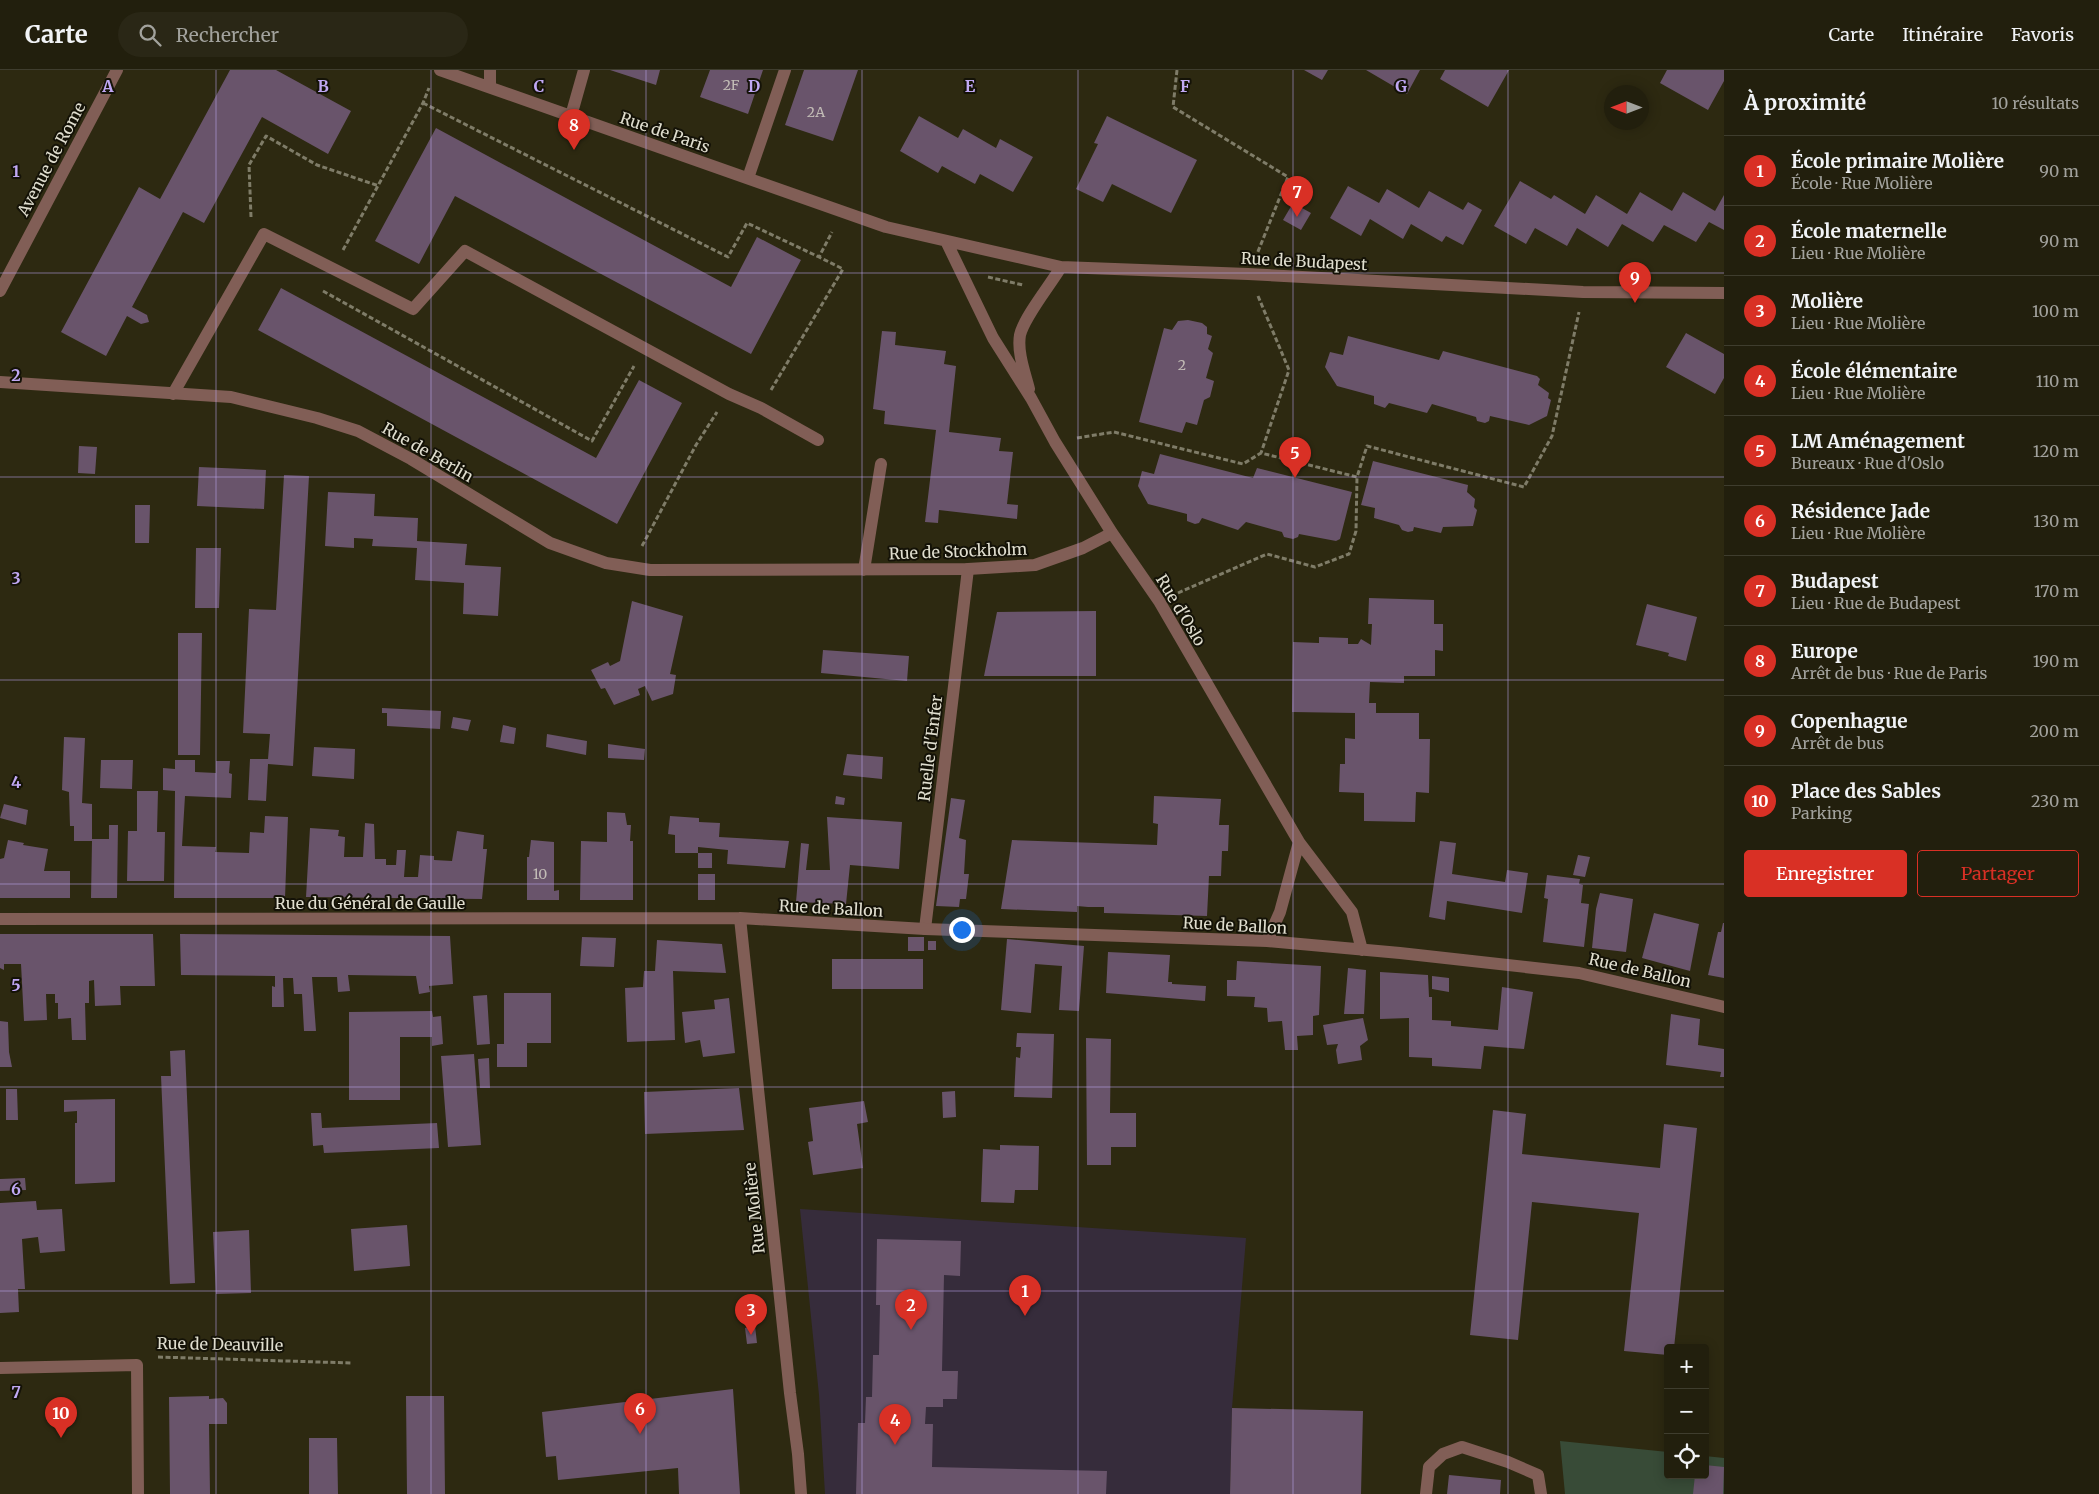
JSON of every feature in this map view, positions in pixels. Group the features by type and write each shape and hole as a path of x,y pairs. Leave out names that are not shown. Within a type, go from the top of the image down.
{"street":[{"name":"Avenue de Rome","path":"0,291 117,70"},
{"name":"Rue de Paris","path":"440,70 490,86 886,227"},
{"path":"490,70 490,86"},
{"path":"571,116 584,70"},
{"path":"748,178 785,70"},
{"name":"Rue de Budapest","path":"886,227 1061,267 1248,274 1583,292 1724,293"},
{"path":"173,394 264,234 413,309 465,251 818,440"},
{"name":"Rue d'Oslo","path":"946,241 993,338 1031,398 1055,442 1112,533 1159,601 1299,842 1352,912 1362,950"},
{"name":"Rue d'Oslo","path":"1031,398 1020,349 1020,334 1026,320 1061,267"},
{"name":"Rue de Berlin","path":"0,382 231,397 317,418 358,431 411,459 550,543 606,563 650,570 828,570"},
{"path":"864,570 881,464"},
{"name":"Rue de Stockholm","path":"828,570 968,570 1035,565 1083,548 1112,533"},
{"name":"Ruelle d'Enfer","path":"925,929 968,570"},
{"path":"1267,941 1280,912 1299,842"},
{"name":"Rue de Ballon","path":"740,918 925,929 1267,941 1579,973 1724,1007"},
{"name":"Rue du Général de Gaulle","path":"0,919 740,918"},
{"name":"Rue Molière","path":"740,918 798,1454 800,1494"},
{"path":"137,1366 138,1494"},
{"name":"Rue de Deauville","path":"0,1368 137,1366"},
{"path":"1426,1494 1429,1467 1443,1454 1462,1447 1508,1462 1538,1475 1541,1494"}],"path":[{"path":"1055,442 1114,432 1243,464 1261,453 1289,370 1248,274 1288,177 1173,107 1177,70"},
{"path":"333,268 423,103 430,86"},
{"path":"423,103 728,256 748,223 843,269 761,408"},
{"path":"819,257 843,211"},
{"path":"960,271 1046,291"},
{"path":"1159,601 1267,554 1315,567 1349,554 1356,531 1357,477 1367,446 1524,486 1552,436 1583,292"},
{"path":"631,567 696,445 729,394"},
{"path":"1261,453 1357,477"},
{"name":"Rue de Deauville","path":"137,1366 154,1357 351,1363"}],"shaded area":[{"path":"800,1209 1246,1238 1232,1408 1230,1494 825,1494 819,1395"}],"green space":[{"path":"1560,1441 1664,1452 1664,1479 1709,1479 1709,1456 1724,1458 1724,1494 1565,1494"}],"building":[{"path":"230,70 276,70 351,111 328,154 262,117 204,223 183,212 132,307 147,315 149,322 141,324 127,316 106,356 61,332 139,187 160,199"},
{"path":"610,70 660,70 656,85"},
{"path":"710,70 763,70 748,114 700,97"},
{"path":"804,70 858,70 833,141 785,125"},
{"path":"1304,70 1328,70 1322,80"},
{"path":"1366,70 1420,70 1407,94"},
{"path":"1445,70 1509,70 1488,107 1440,79"},
{"path":"1667,70 1724,70 1724,81 1708,110 1660,83"},
{"path":"919,116 958,138 963,129 996,148 1000,139 1033,157 1013,192 980,174 975,184 942,166 938,173 900,151"},
{"path":"1107,116 1197,160 1171,213 1112,184 1103,202 1076,189 1098,144 1094,143"},
{"path":"436,128 731,287 757,237 801,260 751,354 455,196 419,264 375,241"},
{"path":"1520,181 1551,199 1554,195 1585,214 1596,195 1627,214 1640,192 1672,211 1683,192 1715,211 1724,195 1724,230 1709,222 1696,242 1664,225 1653,242 1622,224 1608,247 1577,228 1567,246 1535,228 1526,244 1494,226"},
{"path":"1348,186 1379,203 1387,189 1419,208 1429,191 1463,210 1468,202 1482,210 1463,245 1446,236 1442,242 1411,224 1403,239 1370,219 1361,236 1330,218"},
{"path":"1293,203 1311,213 1301,230 1283,220"},
{"path":"281,288 596,458 639,380 682,403 617,524 258,330"},
{"path":"1188,320 1202,323 1207,327 1207,334 1212,336 1208,349 1213,353 1206,378 1214,381 1210,397 1204,400 1197,425 1186,422 1182,433 1139,422 1164,328 1172,330 1178,321"},
{"path":"882,331 896,332 895,345 946,351 944,364 956,366 949,432 1001,438 999,451 1013,452 1007,504 1018,505 1017,519 939,510 938,523 925,522 936,430 884,424 885,411 873,409"},
{"path":"1686,333 1724,354 1724,378 1715,394 1666,367"},
{"path":"1348,336 1439,360 1443,351 1537,376 1540,379 1538,385 1549,393 1548,398 1551,400 1547,416 1529,425 1490,416 1489,421 1485,423 1477,421 1476,417 1432,404 1427,413 1389,403 1385,408 1374,404 1374,396 1337,386 1325,367 1330,352 1343,355"},
{"path":"79,446 97,447 95,474 78,473"},
{"path":"1160,454 1253,478 1257,468 1352,492 1340,539 1336,541 1299,534 1298,537 1293,539 1284,537 1282,532 1246,522 1238,530 1202,518 1199,523 1195,524 1187,521 1187,514 1148,504 1138,486 1142,471 1154,474"},
{"path":"1373,461 1468,485 1467,492 1475,499 1474,507 1477,510 1473,526 1443,527 1441,533 1414,527 1413,531 1408,532 1402,530 1399,525 1374,518 1375,508 1361,505"},
{"path":"199,467 266,470 264,509 197,506"},
{"path":"284,475 309,476 293,766 268,764 266,801 248,800 250,759 268,759 270,734 243,733 249,609 276,610"},
{"path":"328,492 375,494 374,516 418,518 417,541 467,544 465,565 501,567 498,616 463,614 464,583 415,580 417,548 372,546 373,539 354,538 354,548 325,546"},
{"path":"135,505 150,505 149,543 135,543"},
{"path":"196,548 221,548 219,608 195,608"},
{"path":"1369,598 1434,600 1434,624 1443,624 1443,651 1435,650 1435,676 1404,676 1404,683 1370,682 1369,703 1376,703 1376,713 1419,713 1419,739 1430,739 1429,793 1416,792 1415,822 1364,821 1364,793 1339,792 1340,764 1345,764 1345,738 1355,739 1355,713 1292,712 1293,642 1319,643 1319,637 1348,638 1348,644 1358,644 1361,639 1371,645 1372,624 1368,624"},
{"path":"632,601 683,616 670,674 676,675 673,694 652,701 645,686 638,689 640,695 614,705 605,688 601,689 591,670 608,662 610,666 620,661"},
{"path":"1647,604 1697,617 1686,661 1668,656 1669,653 1636,645"},
{"path":"1096,611 1096,676 984,676 997,612"},
{"path":"178,633 202,633 200,755 178,755"},
{"path":"823,650 909,656 907,681 821,673"},
{"path":"382,708 441,711 440,729 387,726 387,713 382,713"},
{"path":"453,717 471,720 468,731 451,728"},
{"path":"503,725 516,728 514,744 500,742"},
{"path":"547,734 587,741 586,755 546,747"},
{"path":"64,737 85,738 82,803 92,804 92,839 109,839 109,825 118,825 117,898 91,898 92,841 74,841 74,826 70,826 69,792 62,790"},
{"path":"608,744 645,749 644,760 608,758"},
{"path":"314,747 355,749 354,779 312,776"},
{"path":"847,754 883,757 882,779 843,775"},
{"path":"101,760 133,760 132,789 100,788"},
{"path":"175,760 195,760 195,772 216,773 216,761 230,761 229,773 232,774 231,798 185,796 182,846 216,847 215,852 249,853 250,832 264,833 265,816 288,817 285,898 174,898 175,791 163,790 163,768 175,769"},
{"path":"137,791 158,791 157,832 165,832 164,881 127,881 128,831 137,831"},
{"path":"836,796 845,798 844,805 835,804"},
{"path":"1154,796 1221,799 1219,825 1229,825 1228,851 1222,851 1221,876 1209,876 1207,916 1104,913 1104,907 1077,906 1077,912 1001,909 1012,840 1157,845 1158,824 1153,823"},
{"path":"951,798 965,800 959,838 966,840 964,874 969,874 966,899 960,899 959,907 936,906"},
{"path":"4,804 28,810 26,825 0,818"},
{"path":"607,812 625,813 627,825 631,825 630,841 633,841 633,900 580,900 581,841 607,842"},
{"path":"670,816 699,818 699,822 720,823 719,837 789,841 785,868 727,864 728,850 698,847 698,853 675,853 675,835 668,834"},
{"path":"827,817 902,822 899,869 850,865 846,904 796,902 801,843 809,844 806,870 830,870"},
{"path":"365,823 374,824 375,859 386,859 386,865 396,865 397,850 406,850 404,877 418,877 420,855 434,856 434,860 452,861 457,831 484,835 483,849 487,849 482,899 306,897 310,828 339,830 338,836 345,837 344,857 363,857"},
{"path":"8,840 24,843 23,845 48,849 44,871 70,871 70,898 0,898 0,859 4,858"},
{"path":"531,840 554,842 554,891 559,890 559,900 527,900 527,857 529,857"},
{"path":"1440,841 1456,843 1452,874 1505,882 1507,870 1528,873 1522,913 1447,901 1445,920 1429,917"},
{"path":"698,853 712,853 712,868 698,868"},
{"path":"1578,855 1590,857 1585,877 1573,875"},
{"path":"698,874 715,874 715,900 698,900"},
{"path":"1547,875 1580,879 1579,884 1583,885 1581,903 1589,904 1584,947 1543,942 1548,899 1544,898"},
{"path":"1600,893 1633,899 1626,952 1592,948 1596,909"},
{"path":"1654,913 1699,924 1690,971 1642,958"},
{"path":"1723,923 1724,978 1708,975 1718,932 1721,932"},
{"path":"0,934 153,934 155,986 120,986 121,1005 95,1006 94,980 89,981 89,1003 85,1003 86,1040 72,1040 71,1018 58,1019 58,1003 55,1003 55,994 46,994 47,1020 24,1021 21,964 4,964 4,970 0,968"},
{"path":"180,934 450,936 453,984 429,986 430,992 419,994 416,976 348,975 350,991 338,992 337,977 312,977 316,1031 304,1031 302,994 294,994 293,978 283,978 284,1007 272,1007 272,986 275,987 275,976 181,975"},
{"path":"582,937 616,938 614,967 580,966"},
{"path":"908,937 924,937 924,951 908,951"},
{"path":"1007,939 1084,946 1079,1011 1059,1010 1062,966 1035,964 1031,1013 1001,1010"},
{"path":"657,940 722,944 726,973 673,971 675,1040 627,1042 625,988 643,987 644,971 655,971"},
{"path":"928,941 936,941 936,950 928,950"},
{"path":"1108,952 1170,955 1168,982 1172,982 1172,984 1206,986 1205,1001 1106,993"},
{"path":"832,959 923,959 923,989 832,989"},
{"path":"1237,961 1321,966 1319,1015 1313,1016 1313,1035 1297,1036 1298,1050 1285,1050 1282,1021 1268,1022 1267,1008 1254,1007 1255,997 1227,996 1227,980 1236,980"},
{"path":"1348,968 1366,970 1364,1014 1344,1014"},
{"path":"1380,972 1428,975 1429,997 1432,997 1432,1020 1451,1021 1451,1026 1498,1030 1502,987 1533,992 1524,1049 1484,1046 1481,1069 1432,1066 1432,1058 1409,1057 1409,1018 1380,1019"},
{"path":"1432,976 1449,978 1449,992 1432,989"},
{"path":"504,993 551,993 551,1043 527,1043 527,1067 497,1067 497,1044 504,1044"},
{"path":"487,995 490,1044 477,1045 473,996"},
{"path":"729,998 735,1053 703,1057 700,1040 685,1043 682,1012 715,1009 714,1000"},
{"path":"432,1011 433,1017 441,1016 443,1044 432,1046 432,1037 400,1037 400,1100 349,1100 349,1012"},
{"path":"1671,1014 1700,1019 1698,1045 1724,1049 1724,1077 1720,1077 1721,1072 1666,1065"},
{"path":"1363,1018 1368,1040 1360,1046 1362,1060 1338,1064 1336,1050 1338,1044 1327,1045 1323,1025"},
{"path":"0,1021 8,1022 9,1052 12,1067 0,1067"},
{"path":"1017,1033 1054,1034 1052,1098 1014,1097 1016,1057 1020,1058 1021,1047 1016,1047"},
{"path":"1086,1038 1111,1039 1110,1113 1136,1113 1136,1147 1111,1147 1111,1165 1087,1165"},
{"path":"185,1050 195,1283 170,1284 161,1076 171,1076 170,1051"},
{"path":"474,1054 481,1145 448,1147 441,1056"},
{"path":"489,1058 490,1088 480,1088 478,1059"},
{"path":"739,1088 744,1130 645,1134 644,1092"},
{"path":"6,1089 17,1089 18,1120 6,1120"},
{"path":"955,1091 956,1117 943,1118 942,1092"},
{"path":"115,1099 115,1182 75,1184 75,1123 77,1123 77,1111 64,1112 64,1100"},
{"path":"864,1101 868,1122 857,1124 863,1168 813,1175 808,1142 813,1141 809,1108"},
{"path":"1493,1110 1526,1114 1522,1154 1660,1168 1664,1124 1697,1128 1674,1344 1664,1344 1664,1355 1624,1351 1639,1213 1532,1202 1518,1340 1470,1335"},
{"path":"311,1113 321,1113 322,1128 437,1123 439,1148 324,1153 323,1145 313,1146"},
{"path":"1000,1145 1039,1146 1038,1190 1015,1190 1014,1203 981,1202 983,1149 1000,1150"},
{"path":"25,1178 26,1190 0,1191 0,1179"},
{"path":"36,1201 37,1210 62,1209 65,1251 40,1253 38,1237 22,1239 25,1289 18,1289 19,1312 0,1313 0,1203"},
{"path":"407,1225 410,1266 354,1271 351,1229"},
{"path":"249,1230 251,1293 216,1294 213,1232"},
{"path":"877,1239 961,1241 960,1276 944,1275 942,1371 958,1371 957,1399 943,1399 943,1407 926,1407 925,1424 933,1424 932,1467 1107,1471 1106,1494 856,1494 858,1423 865,1423 866,1397 872,1397 873,1355 879,1355 880,1305 876,1305"},
{"path":"755,1326 757,1343 747,1344 745,1328"},
{"path":"733,1389 740,1494 679,1494 678,1468 558,1480 556,1456 546,1457 542,1412"},
{"path":"209,1396 209,1399 223,1398 227,1403 227,1424 209,1424 210,1494 170,1494 169,1397"},
{"path":"406,1396 444,1396 445,1494 407,1494"},
{"path":"1232,1408 1363,1411 1361,1494 1230,1494"},
{"path":"309,1438 337,1438 338,1494 309,1494"},
{"path":"1709,1465 1724,1467 1723,1494 1693,1494 1695,1479 1709,1479"},
{"path":"1449,1475 1501,1480 1500,1494 1447,1494"}],"place":[{"name":"Europe","path":"574,150"},
{"name":"Budapest","path":"1297,217"},
{"name":"Copenhague","path":"1635,303"},
{"name":"LM Aménagement","path":"1295,478"},
{"name":"École primaire Molière","path":"1025,1316"},
{"name":"École maternelle","path":"911,1330"},
{"name":"Molière","path":"751,1335"},
{"name":"Résidence Jade","path":"640,1434"},
{"name":"Place des Sables","path":"61,1438"},
{"name":"École élémentaire","path":"895,1445"}]}
